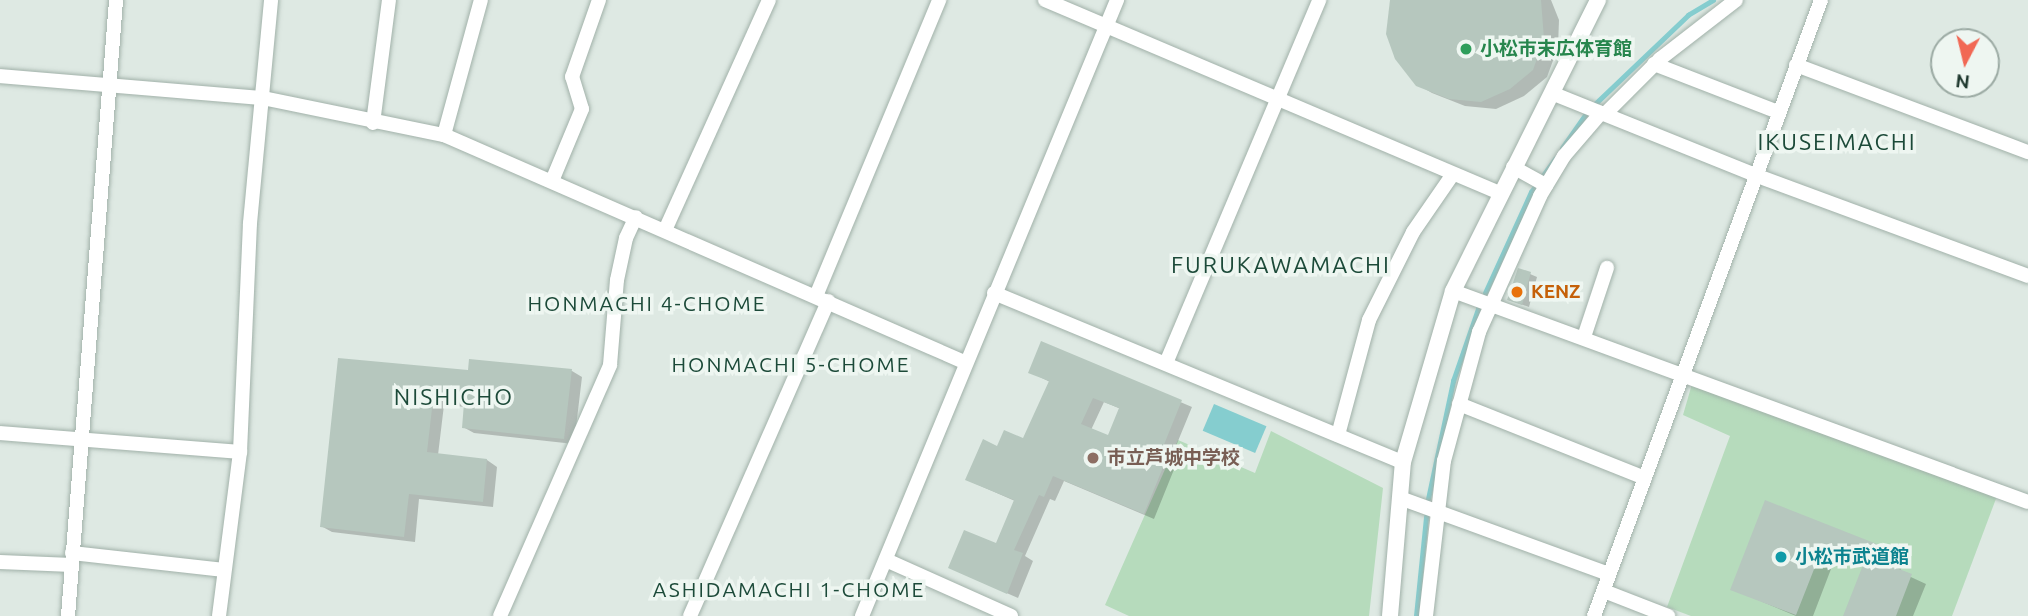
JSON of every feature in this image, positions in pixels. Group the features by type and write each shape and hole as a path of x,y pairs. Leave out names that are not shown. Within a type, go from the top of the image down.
{"street":[{"path":"68,616 79,439 116,0"},
{"path":"219,616 240,452 250,223 271,0"},
{"path":"373,123 389,0"},
{"path":"444,135 481,0"},
{"path":"552,181 582,109 572,76 599,0"},
{"path":"666,228 769,0"},
{"path":"690,616 822,299 939,0"},
{"path":"1045,0 1499,193"},
{"path":"862,616 964,362 1117,0"},
{"path":"1166,363 1319,0"},
{"path":"1390,616 1403,462 1453,290 1499,193 1554,94 1598,0"},
{"path":"1426,616 1444,461 1459,404 1490,303 1546,185 1564,156 1654,64 1736,0"},
{"path":"1594,616 1682,371 1821,0"},
{"path":"1654,64 1778,112"},
{"path":"1796,65 2028,152"},
{"path":"0,76 109,88 263,98 373,123 444,135 636,218 666,228 964,362"},
{"path":"1554,94 1755,175 2028,276"},
{"path":"1513,167 1546,185"},
{"path":"1338,435 1369,320 1413,232 1453,174"},
{"path":"500,616 610,365 617,280 626,237 636,218"},
{"path":"1584,337 1607,268"},
{"path":"1453,290 1682,371 2028,502"},
{"path":"994,293 1403,462"},
{"path":"1459,404 1645,478"},
{"path":"0,433 240,452"},
{"path":"1399,498 1609,574"},
{"path":"0,562 72,559 224,570"},
{"path":"886,560 1011,616"},
{"path":"1604,591 1668,616"}],"green space":[{"path":"1692,384 1997,496 1952,616 1691,616 1667,607 1730,436 1683,415"},
{"path":"1271,431 1383,488 1369,616 1129,616 1105,605 1178,440 1255,473"}],"water":[{"path":"1214,404 1266,426 1255,453 1203,431"}],"building":[{"name":"小松市末広体育館","path":"1390,0 1541,0 1544,39 1533,70 1510,89 1481,102 1449,99 1416,86 1395,59 1386,34"},
{"name":"KENZ","path":"1518,268 1531,272 1522,305 1507,300"},
{"path":"1041,341 1182,400 1159,457 1166,460 1144,514 1053,476 1044,497 1039,495 1014,550 1023,553 1007,594 948,568 964,530 996,543 1014,500 965,480 983,439 997,446 1004,430 1023,438 1049,381 1028,373","holes":["1093,398 1119,408 1108,435 1081,424"]},
{"path":"338,358 468,370 469,359 572,369 564,439 462,428 464,403 433,400 427,452 487,459 483,502 409,494 404,537 320,527"},
{"name":"小松市武道館","path":"1765,500 1892,550 1886,564 1912,574 1896,616 1843,616 1863,565 1822,549 1796,615 1730,590"}],"waterway":[{"path":"1595,104 1688,15 1713,0"},
{"path":"1562,148 1585,115"},
{"path":"1485,293 1531,192 1555,159"},
{"path":"1428,499 1453,381 1479,306"},
{"path":"1416,616 1426,517"}],"place":[{"name":"小松市末広体育館","path":"1466,49"},
{"name":"KENZ","path":"1517,292"},
{"name":"市立芦城中学校","path":"1093,458"},
{"name":"小松市武道館","path":"1781,557"}],"district":[{"name":"IKUSEIMACHI","path":"1837,142"},
{"name":"FURUKAWAMACHI","path":"1281,265"},
{"name":"HONMACHI 4-CHOME","path":"647,303"},
{"name":"HONMACHI 5-CHOME","path":"791,364"},
{"name":"NISHICHO","path":"454,397"},
{"name":"ASHIDAMACHI 1-CHOME","path":"789,589"}]}
